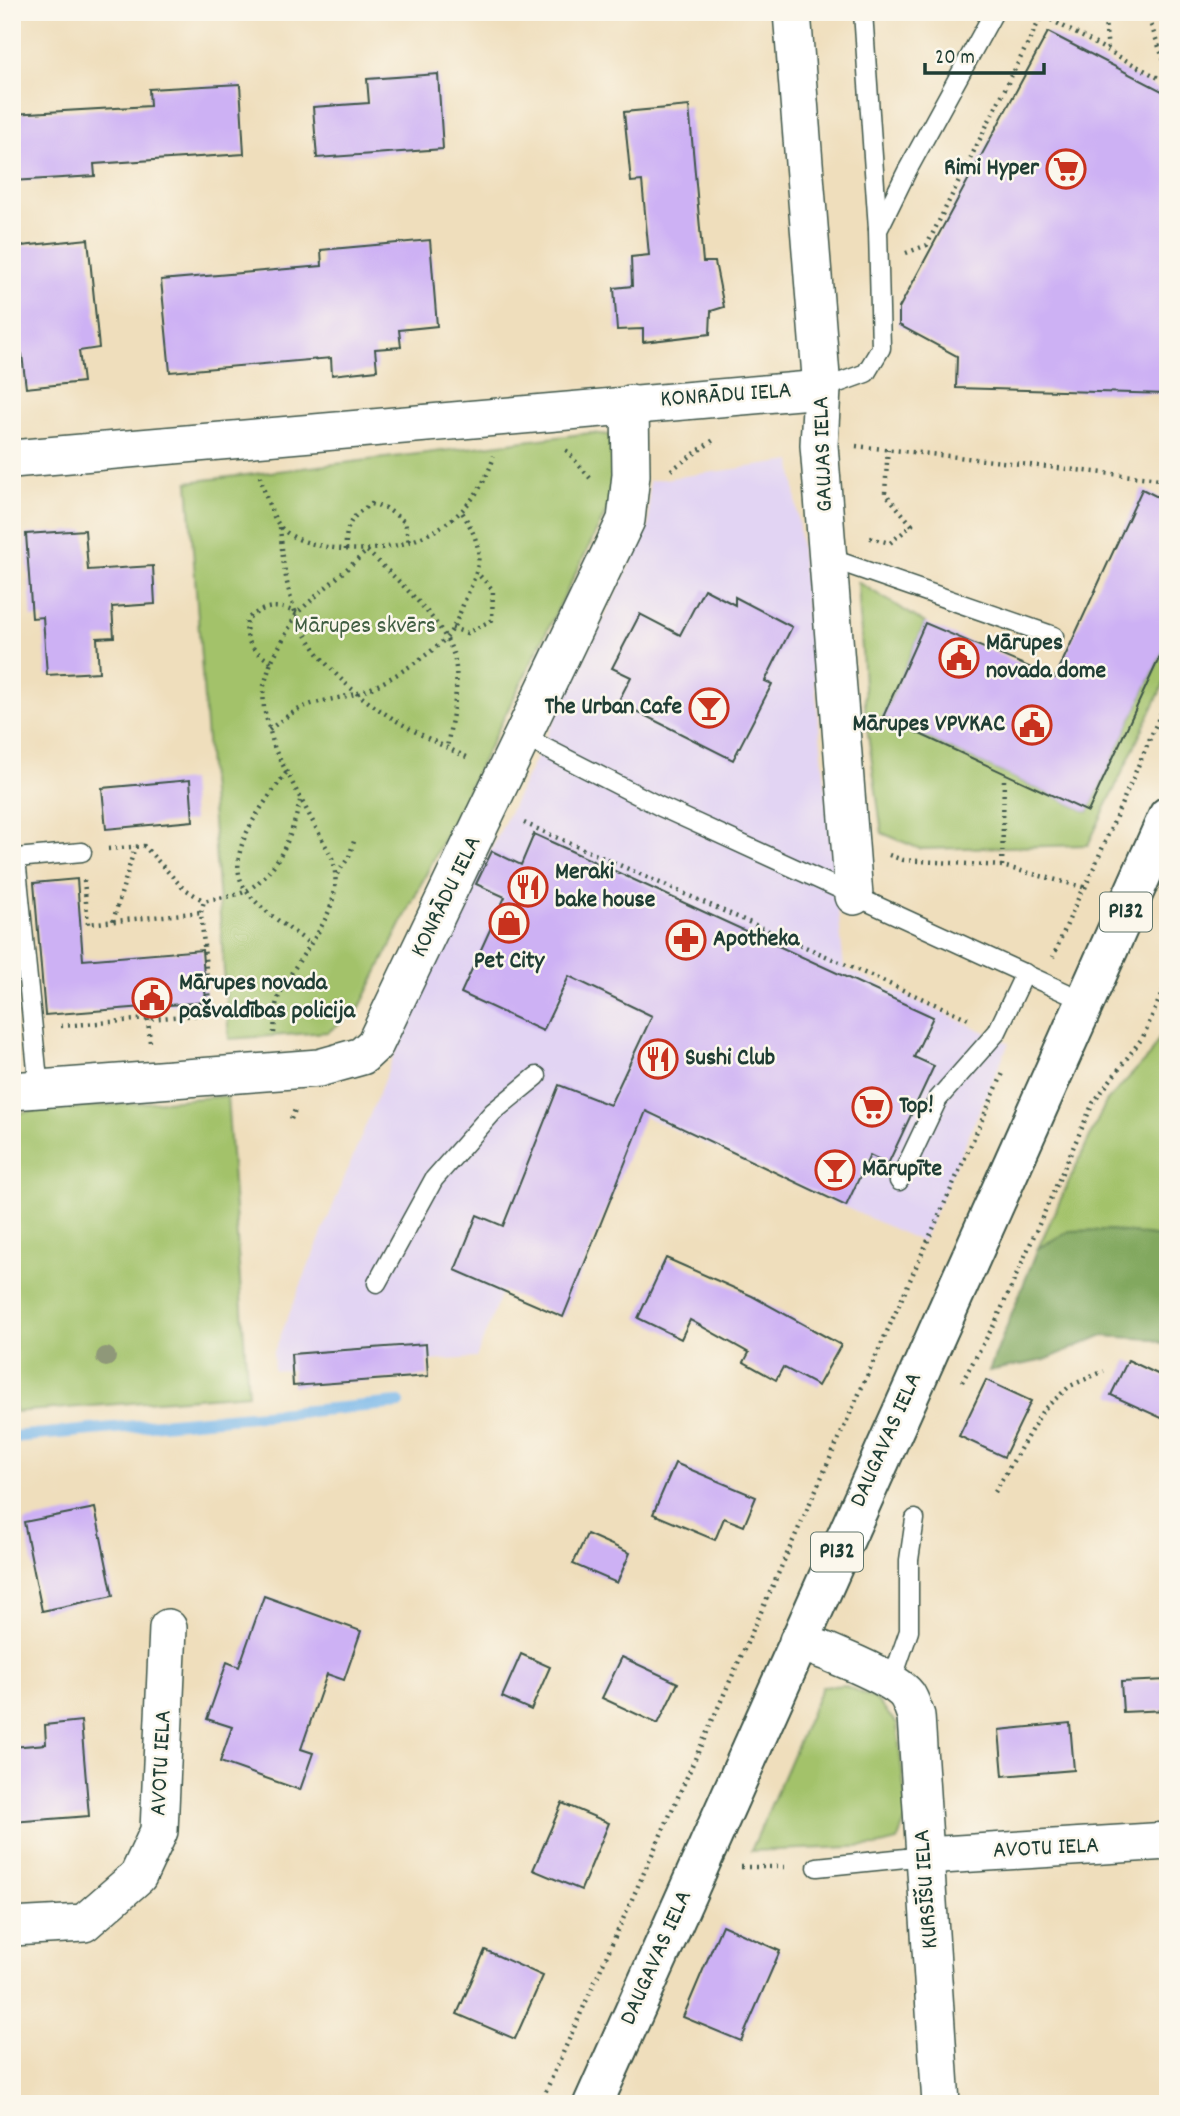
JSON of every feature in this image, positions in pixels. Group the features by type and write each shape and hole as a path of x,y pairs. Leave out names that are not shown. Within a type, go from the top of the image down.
{"main road":[{"name":"DAUGAVAS IELA","path":"593,2104 1167,820"}],"street":[{"name":"GAUJAS IELA","path":"792,12 822,389 819,445 838,560 854,896"},
{"name":"KONRĀDU IELA","path":"12,458 822,389"},
{"name":"KONRĀDU IELA","path":"25,1091 319,1068 362,1056 383,1031 626,520 631,475 630,404"},
{"name":"AVOTU IELA","path":"12,1927 84,1923 138,1876 159,1831 168,1628"},
{"name":"KURSĪŠU IELA","path":"798,1641 830,1652 891,1683 907,1694 916,1716 941,2104"},
{"name":"AVOTU IELA","path":"925,1856 1168,1841"}],"lane":[{"path":"822,389 866,373 881,348 878,230 863,12"},
{"path":"878,230 906,171 994,12"},
{"path":"838,560 1054,636"},
{"path":"524,737 661,807 1084,1001"},
{"path":"25,1091 35,1028 16,858 82,852"},
{"path":"899,1181 938,1099 997,1031 1025,973"},
{"path":"377,1283 434,1179 493,1112 537,1076"},
{"path":"891,1683 909,1631 909,1560 915,1519"},
{"path":"817,1867 925,1856"}],"path":[{"path":"1104,12 1108,50"},
{"path":"1146,12 1168,71"},
{"path":"879,264 927,244 1043,14 1168,83"},
{"path":"280,527 308,543 346,550 367,551 424,538 456,519 462,512 492,461 498,417"},
{"path":"591,478 668,472 714,439 727,437"},
{"path":"561,444 591,478 593,491"},
{"path":"819,445 888,447 1168,480"},
{"path":"838,560 848,534 890,542 912,526 885,493 888,447"},
{"path":"258,468 263,489 280,527 284,572 301,626 317,651 356,694 447,748 506,775"},
{"path":"346,550 345,528 355,514 371,504 386,508 405,522 409,542"},
{"path":"269,730 291,712 315,701 356,694 411,663 446,638 478,573 480,556 477,538 462,512"},
{"path":"337,874 332,858 286,773 269,730 263,689 271,662 297,613 367,551"},
{"path":"367,551 408,589 446,638 455,660 455,692 447,748"},
{"path":"452,628 467,633 492,620 493,590 478,573"},
{"path":"271,662 253,650 245,635 247,619 262,607 280,606 297,613"},
{"path":"286,773 243,842 237,866 246,891 310,944"},
{"path":"1002,866 1004,780"},
{"path":"201,912 89,924 82,852 144,846 182,887 204,901 246,891 275,865 292,836 300,800"},
{"path":"515,819 997,1031"},
{"path":"274,1034 278,997 330,912 337,874 349,857 355,838"},
{"path":"113,921 135,847"},
{"path":"883,853 904,860 1002,866 1083,887 1043,982"},
{"path":"35,1028 210,1014 201,912 204,901"},
{"path":"540,2104 1010,1058"},
{"path":"995,1492 1043,1409 1070,1386 1104,1371"},
{"path":"733,1867 817,1867"}],"shaded area":[{"path":"792,461 844,968 1009,1043 922,1242 644,1116 503,1289 476,1358 274,1371 273,1354 410,1016 649,526 649,481"}],"green space":[{"name":"Mārupes skvērs","path":"590,433 609,435 626,454 625,474 359,1009 328,1032 229,1039 188,482"},
{"path":"858,582 925,623 883,717 1088,812 1168,639 1168,675 1088,845 920,849 882,833 866,720"},
{"path":"1168,1023 1168,1238 1109,1230 1070,1231 1038,1248 1106,1102 1149,1056"},
{"path":"227,1096 248,1394 15,1412 12,1113"},
{"path":"1109,1230 1168,1238 1168,1346 1153,1339 1101,1336 1045,1360 989,1371 1038,1248 1070,1231"},
{"path":"844,1685 875,1699 897,1724 907,1816 897,1841 877,1846 751,1851 822,1687"}],"building":[{"path":"1048,32 1168,94 1168,394 956,388 957,356 899,325 899,308"},
{"path":"438,74 443,149 317,158 313,107 369,103 367,79"},
{"path":"240,84 244,154 94,164 95,176 12,181 12,114 150,106 149,89"},
{"path":"689,106 703,262 715,262 724,307 711,311 710,334 643,342 643,329 617,330 614,288 632,286 631,257 649,255 642,181 631,182 624,112"},
{"path":"88,239 99,348 79,351 83,382 26,388 22,354 12,355 12,247"},
{"path":"430,240 437,326 399,330 401,347 375,349 377,370 332,375 331,358 170,372 161,280 322,266 321,250"},
{"name":"Mārupes novada dome","path":"1142,489 1168,502 1168,639 1088,812 883,717 925,623 1055,678"},
{"path":"85,530 88,570 153,566 155,604 112,607 114,637 97,638 99,672 47,675 43,617 32,618 26,534"},
{"path":"704,589 735,605 735,597 792,627 765,681 772,684 733,760 618,702 631,677 612,668 640,614 680,635"},
{"path":"190,780 193,821 106,829 102,788"},
{"path":"534,834 933,1017 914,1057 934,1066 888,1164 870,1155 846,1206 646,1111 563,1317 455,1270 477,1215 503,1226 559,1085 610,1105 652,1016 569,976 543,1031 461,993 505,897 476,884 492,851 521,865"},
{"path":"77,879 83,960 202,950 206,1002 45,1015 34,883"},
{"path":"666,1258 752,1296 841,1345 818,1386 783,1367 776,1380 744,1362 749,1353 690,1320 681,1339 638,1318"},
{"path":"426,1344 428,1376 293,1386 291,1354"},
{"path":"1128,1360 1168,1379 1168,1421 1111,1395"},
{"path":"986,1380 1031,1401 1004,1457 959,1436"},
{"path":"675,1463 756,1497 744,1526 724,1518 715,1540 653,1514"},
{"path":"95,1508 113,1596 42,1611 24,1522"},
{"path":"587,1534 630,1553 617,1583 573,1564"},
{"path":"264,1596 361,1631 344,1680 327,1674 301,1749 313,1753 300,1790 220,1762 232,1727 207,1719 227,1662 239,1667"},
{"path":"521,1654 550,1667 531,1710 502,1697"},
{"path":"622,1657 678,1683 658,1724 602,1698"},
{"path":"1168,1680 1168,1710 1123,1712 1121,1682"},
{"path":"81,1721 89,1816 12,1822 12,1747 46,1744 45,1725"},
{"path":"1070,1723 1074,1770 1003,1776 999,1730"},
{"path":"562,1803 609,1823 581,1890 533,1870"},
{"path":"722,1925 780,1951 741,2041 683,2017"},
{"path":"485,1950 543,1976 515,2039 457,2014"}],"waterway":[{"path":"12,1437 399,1403"}],"place":[{"name":"Rimi Hyper","path":"1066,169"},
{"name":"Mārupes novada dome","path":"959,658"},
{"name":"The Urban Cafe","path":"709,708"},
{"name":"Mārupes VPVKAC","path":"1032,725"},
{"name":"Meraki bake house","path":"528,887"},
{"name":"Pet City","path":"509,923"},
{"name":"Apotheka","path":"686,940"},
{"name":"Mārupes novada pašvaldības policija","path":"152,998"},
{"name":"Sushi Club","path":"658,1059"},
{"name":"Top!","path":"872,1107"},
{"name":"Mārupīte","path":"835,1170"}]}
